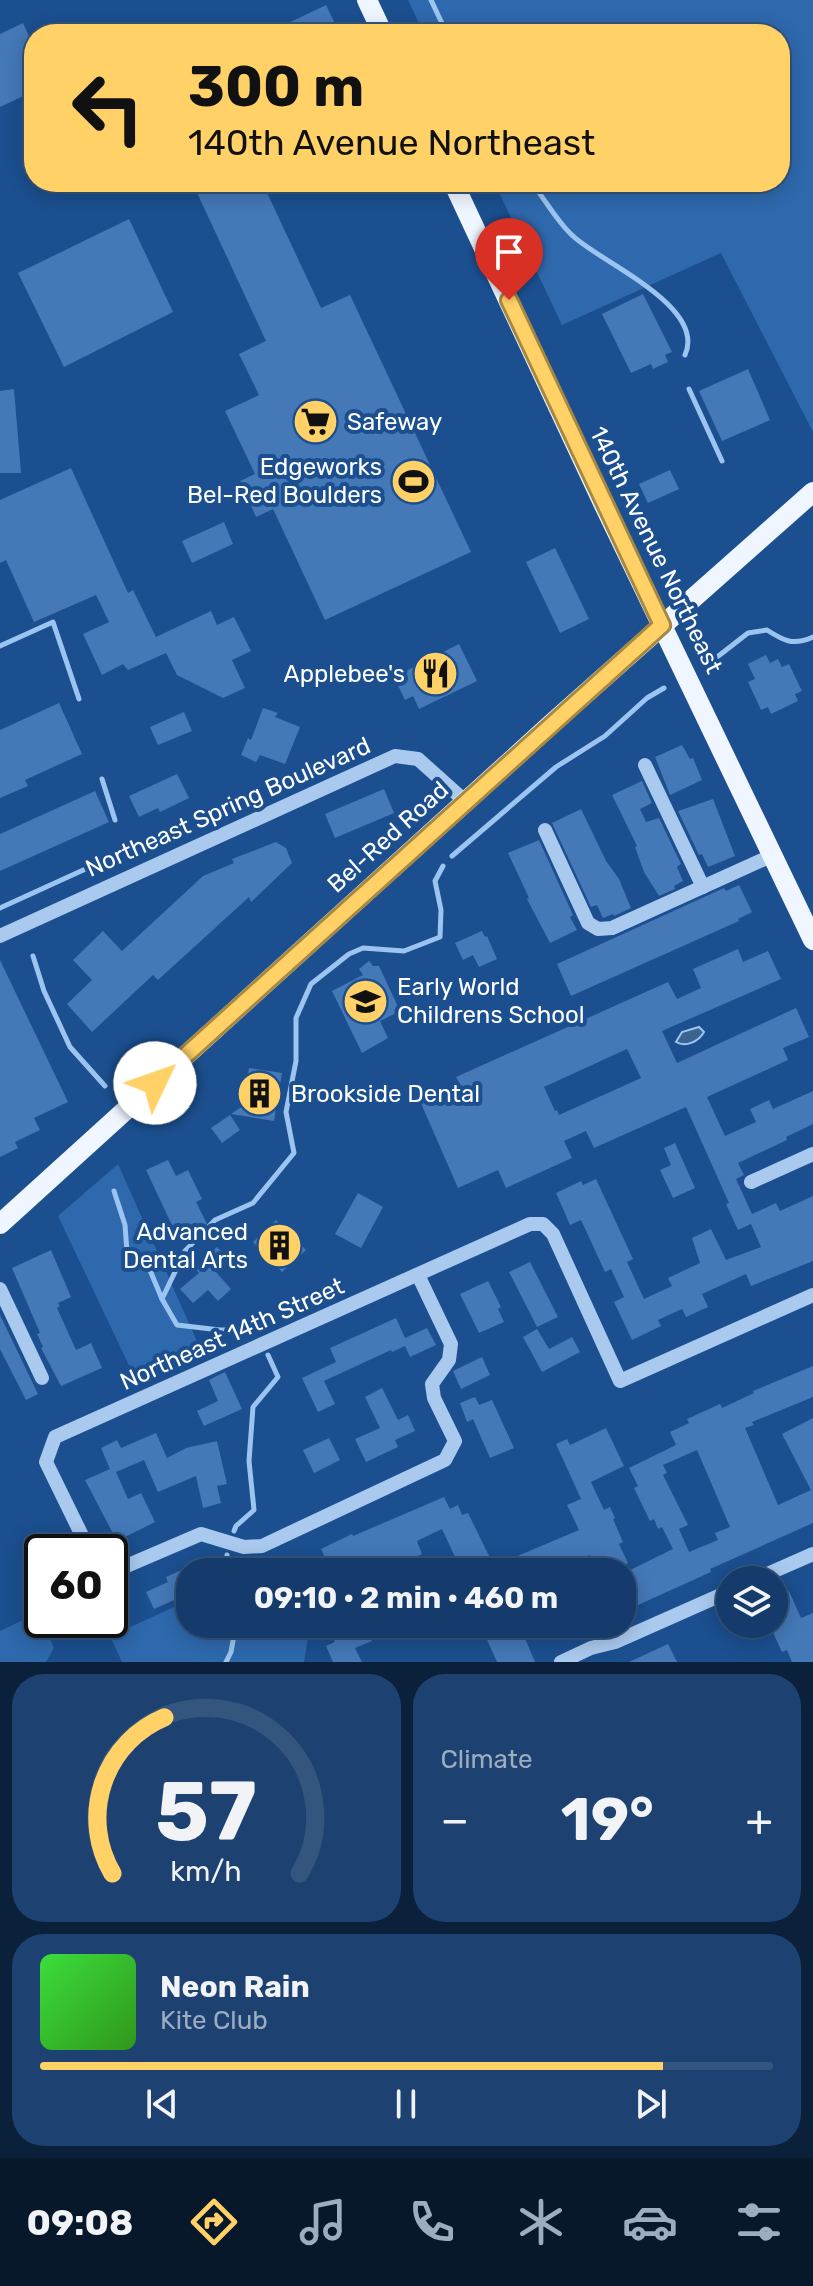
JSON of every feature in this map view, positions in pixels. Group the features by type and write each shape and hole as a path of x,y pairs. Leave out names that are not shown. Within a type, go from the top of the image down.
{"main road":[{"path":"367,0 378,24"},
{"name":"140th Avenue Northeast","path":"458,192 813,940"},
{"name":"Bel-Red Road","path":"0,1224 813,492"}],"street":[{"name":"Northeast Spring Boulevard","path":"0,936 395,756 418,759 466,802"},
{"path":"645,765 703,887"},
{"path":"545,830 588,923 598,929 612,928 773,855"},
{"path":"751,1182 813,1154"},
{"name":"Northeast 14th Street","path":"81,1534 46,1462 55,1437 530,1224 543,1224 553,1234 620,1381 813,1295"},
{"path":"128,1566 201,1534 244,1547 262,1546 445,1460 453,1446 453,1435 432,1389 435,1379 449,1360 451,1344 418,1275"},
{"path":"0,1289 42,1378"},
{"path":"786,1566 813,1554"},
{"path":"561,1662 716,1597"}],"shaded area":[{"path":"408,0 813,0 813,432 721,253 562,325 499,192 790,192 790,24 419,24"},
{"path":"699,1027 704,1032 696,1041 688,1044 676,1042 682,1032"},
{"path":"118,1164 200,1348 135,1378 58,1216"},
{"path":"176,1606 176,1638 308,1638 304,1662 122,1662 111,1638 128,1638 128,1628"},
{"path":"24,1620 24,1638 49,1638 54,1648 46,1662 0,1662 0,1631"}],"building":[{"path":"326,5 335,24 286,24"},
{"path":"24,25 24,96 0,107 0,34"},
{"path":"197,192 267,192 321,308 350,295 471,552 325,620 273,509 256,517 240,481 255,474 225,411 259,395 239,354 266,341"},
{"path":"129,219 173,312 64,367 18,273"},
{"path":"643,294 672,352 665,355 668,362 653,369 651,364 631,373 602,314"},
{"path":"748,369 770,420 722,441 699,391"},
{"path":"14,389 21,473 0,473 0,391"},
{"path":"71,468 128,593 133,590 156,637 211,611 217,625 234,617 251,651 232,660 245,688 223,698 177,675 166,653 128,670 123,664 102,675 83,634 109,622 96,595 34,622 6,560 0,563 0,500"},
{"path":"670,470 679,489 648,503 639,484"},
{"path":"224,522 233,544 192,563 182,541"},
{"path":"555,548 589,619 560,633 526,562"},
{"name":"Applebee's","path":"459,644 477,681 419,709 413,696 405,700 394,677"},
{"path":"766,655 770,663 778,659 782,667 789,664 802,691 795,694 798,701 771,714 768,707 761,710 748,682 755,679 748,664"},
{"path":"59,703 82,754 25,780 28,786 0,798 0,730"},
{"path":"263,708 278,713 275,717 300,727 285,764 260,755 256,762 241,755 248,738 251,740"},
{"path":"184,712 192,731 158,745 150,727"},
{"path":"682,745 690,759 693,758 702,780 670,795 655,757"},
{"path":"177,774 189,798 160,812 158,808 139,817 129,796"},
{"path":"642,781 652,803 640,809 646,822 659,818 681,864 677,867 683,881 674,886 675,889 659,896 644,872 637,846 612,795"},
{"path":"384,789 394,813 335,838 325,814"},
{"path":"95,791 109,822 0,871 0,834"},
{"path":"713,799 735,856 708,867 678,811"},
{"path":"581,809 631,908 614,916 603,918 597,905 591,907 552,823"},
{"path":"539,840 577,930 550,943 508,853"},
{"path":"276,842 286,848 292,863 251,902 249,897 158,980 153,975 92,1032 67,1004 92,980 73,960 103,931 122,951 203,876 234,863 232,859"},
{"path":"739,885 752,912 739,921 571,996 557,964 724,888 726,891"},
{"path":"482,931 497,959 479,967 473,955 463,960 455,943"},
{"path":"738,949 743,962 768,951 781,979 662,1031 677,1063 796,1008 809,1037 783,1048 788,1060 707,1097 725,1136 756,1122 750,1109 769,1100 773,1109 813,1091 813,1124 738,1163 744,1175 736,1179 752,1214 776,1203 780,1211 813,1196 813,1261 751,1286 746,1274 702,1294 708,1307 686,1317 682,1309 658,1320 661,1326 632,1340 614,1302 624,1297 611,1269 605,1272 581,1220 570,1225 556,1193 581,1181 583,1185 596,1179 633,1259 627,1262 644,1299 672,1286 668,1278 700,1263 692,1238 711,1229 726,1260 761,1247 751,1224 738,1230 686,1107 594,1148 586,1131 564,1141 572,1158 506,1188 498,1170 458,1188 420,1101 459,1083 456,1077 668,982 677,999 701,988 693,969","holes":["627,1049 641,1078 559,1115 544,1087"]},
{"path":"0,960 68,1102 34,1118 40,1130 15,1142 18,1148 0,1157"},
{"name":"Early World Childrens School","path":"369,961 373,966 379,966 400,1011 380,1021 388,1038 362,1053 332,991 363,975 359,969"},
{"name":"Brookside Dental","path":"249,1068 282,1073 274,1121 231,1114 253,1099 239,1093 242,1081 247,1080"},
{"path":"230,1115 240,1130 222,1143 211,1128"},
{"path":"675,1143 695,1188 673,1198 660,1170 671,1165 664,1148"},
{"path":"168,1160 176,1176 188,1170 202,1199 196,1202 207,1224 178,1238 146,1170"},
{"path":"358,1193 383,1207 361,1248 335,1234"},
{"name":"Advanced Dental Arts","path":"276,1220 306,1250 282,1272 253,1242"},
{"path":"217,1247 229,1260 216,1272 231,1289 218,1301 208,1290 193,1303 180,1289 199,1273 195,1268"},
{"path":"51,1250 71,1297 58,1303 60,1306 57,1308 76,1350 91,1343 102,1368 61,1386 41,1348 37,1334 40,1333 12,1268"},
{"path":"530,1262 558,1317 537,1327 509,1272"},
{"path":"488,1281 501,1307 498,1309 504,1322 479,1333 460,1294"},
{"path":"0,1315 38,1394 26,1400 0,1349"},
{"path":"396,1318 405,1338 427,1328 436,1345 410,1357 405,1346 391,1350 324,1381 335,1404 318,1412 302,1378 336,1362 330,1348"},
{"path":"537,1329 549,1349 572,1337 580,1352 542,1372 523,1337"},
{"path":"482,1357 490,1375 461,1389 453,1371"},
{"path":"813,1366 813,1397 752,1422 754,1425 745,1428 778,1505 811,1490 782,1434 813,1418 813,1523 638,1605 636,1567 673,1549 662,1527 658,1529 654,1519 650,1521 634,1488 638,1486 629,1468 676,1445 670,1432 689,1423 687,1419 720,1404 722,1408","holes":["697,1450 730,1527 715,1533 718,1540 689,1552 679,1529 688,1525 663,1475 667,1473 663,1465"]},
{"path":"225,1372 242,1409 204,1426 197,1411 218,1401 209,1380"},
{"path":"382,1388 398,1420 408,1415 415,1431 395,1440 398,1447 366,1462 355,1439 380,1428 365,1397"},
{"path":"475,1397 479,1405 492,1400 514,1448 490,1458 473,1419 467,1422 460,1403"},
{"path":"606,1428 624,1466 591,1482 604,1510 610,1507 626,1558 591,1558 590,1555 583,1558 513,1558 579,1530 567,1505 581,1499 556,1444 567,1439 570,1445"},
{"path":"156,1433 167,1458 186,1448 217,1441 227,1484 217,1486 221,1503 203,1508 196,1476 158,1492 144,1460 116,1472 128,1499 141,1493 155,1522 128,1536 113,1534 85,1480 110,1469 101,1448 117,1440 121,1448"},
{"path":"329,1438 340,1460 314,1473 303,1450"},
{"path":"444,1497 450,1509 458,1505 462,1515 468,1513 490,1558 455,1558 442,1529 417,1541 422,1554 414,1558 325,1558 321,1549"},
{"path":"176,1572 176,1599 154,1609 146,1592 168,1582 166,1577"},
{"path":"788,1591 801,1618 813,1613 813,1662 792,1662 787,1650 782,1652 776,1638 788,1638"},
{"path":"333,1638 371,1638 372,1641 355,1648 362,1662 333,1662 326,1646 335,1642"},
{"path":"486,1638 525,1638 535,1662 497,1662"},
{"path":"668,1644 677,1662 629,1662"}],"waterway":[{"path":"431,0 442,24"},
{"path":"538,192 573,236 647,287 681,319 688,337 685,355"},
{"path":"689,389 722,461"},
{"path":"0,646 53,622 79,699"},
{"path":"712,661 748,633 767,630 794,642 813,637"},
{"path":"452,856 556,767 605,736 647,698 664,688"},
{"path":"102,779 115,820"},
{"path":"0,908 125,851"},
{"path":"252,1330 177,1325 162,1299 185,1251 215,1220 253,1203 294,1153 286,1112 296,1061 296,1018 311,984 349,954 363,948 404,951 440,937 441,910 435,881 443,866"},
{"path":"33,956 44,991 70,1047 105,1086"},
{"path":"114,1191 125,1225 127,1252 147,1263 162,1299"},
{"path":"234,1531 254,1510 249,1461 253,1407 278,1377 268,1355"},
{"path":"226,1662 234,1638"}],"place":[{"name":"Safeway","path":"316,422"},
{"name":"Edgeworks Bel-Red Boulders","path":"413,481"},
{"name":"Applebee's","path":"436,674"},
{"name":"Early World Childrens School","path":"366,1001"},
{"name":"Brookside Dental","path":"260,1094"},
{"name":"Advanced Dental Arts","path":"279,1246"}],"route":[{"path":"155,1083 662,625 509,300"}]}
